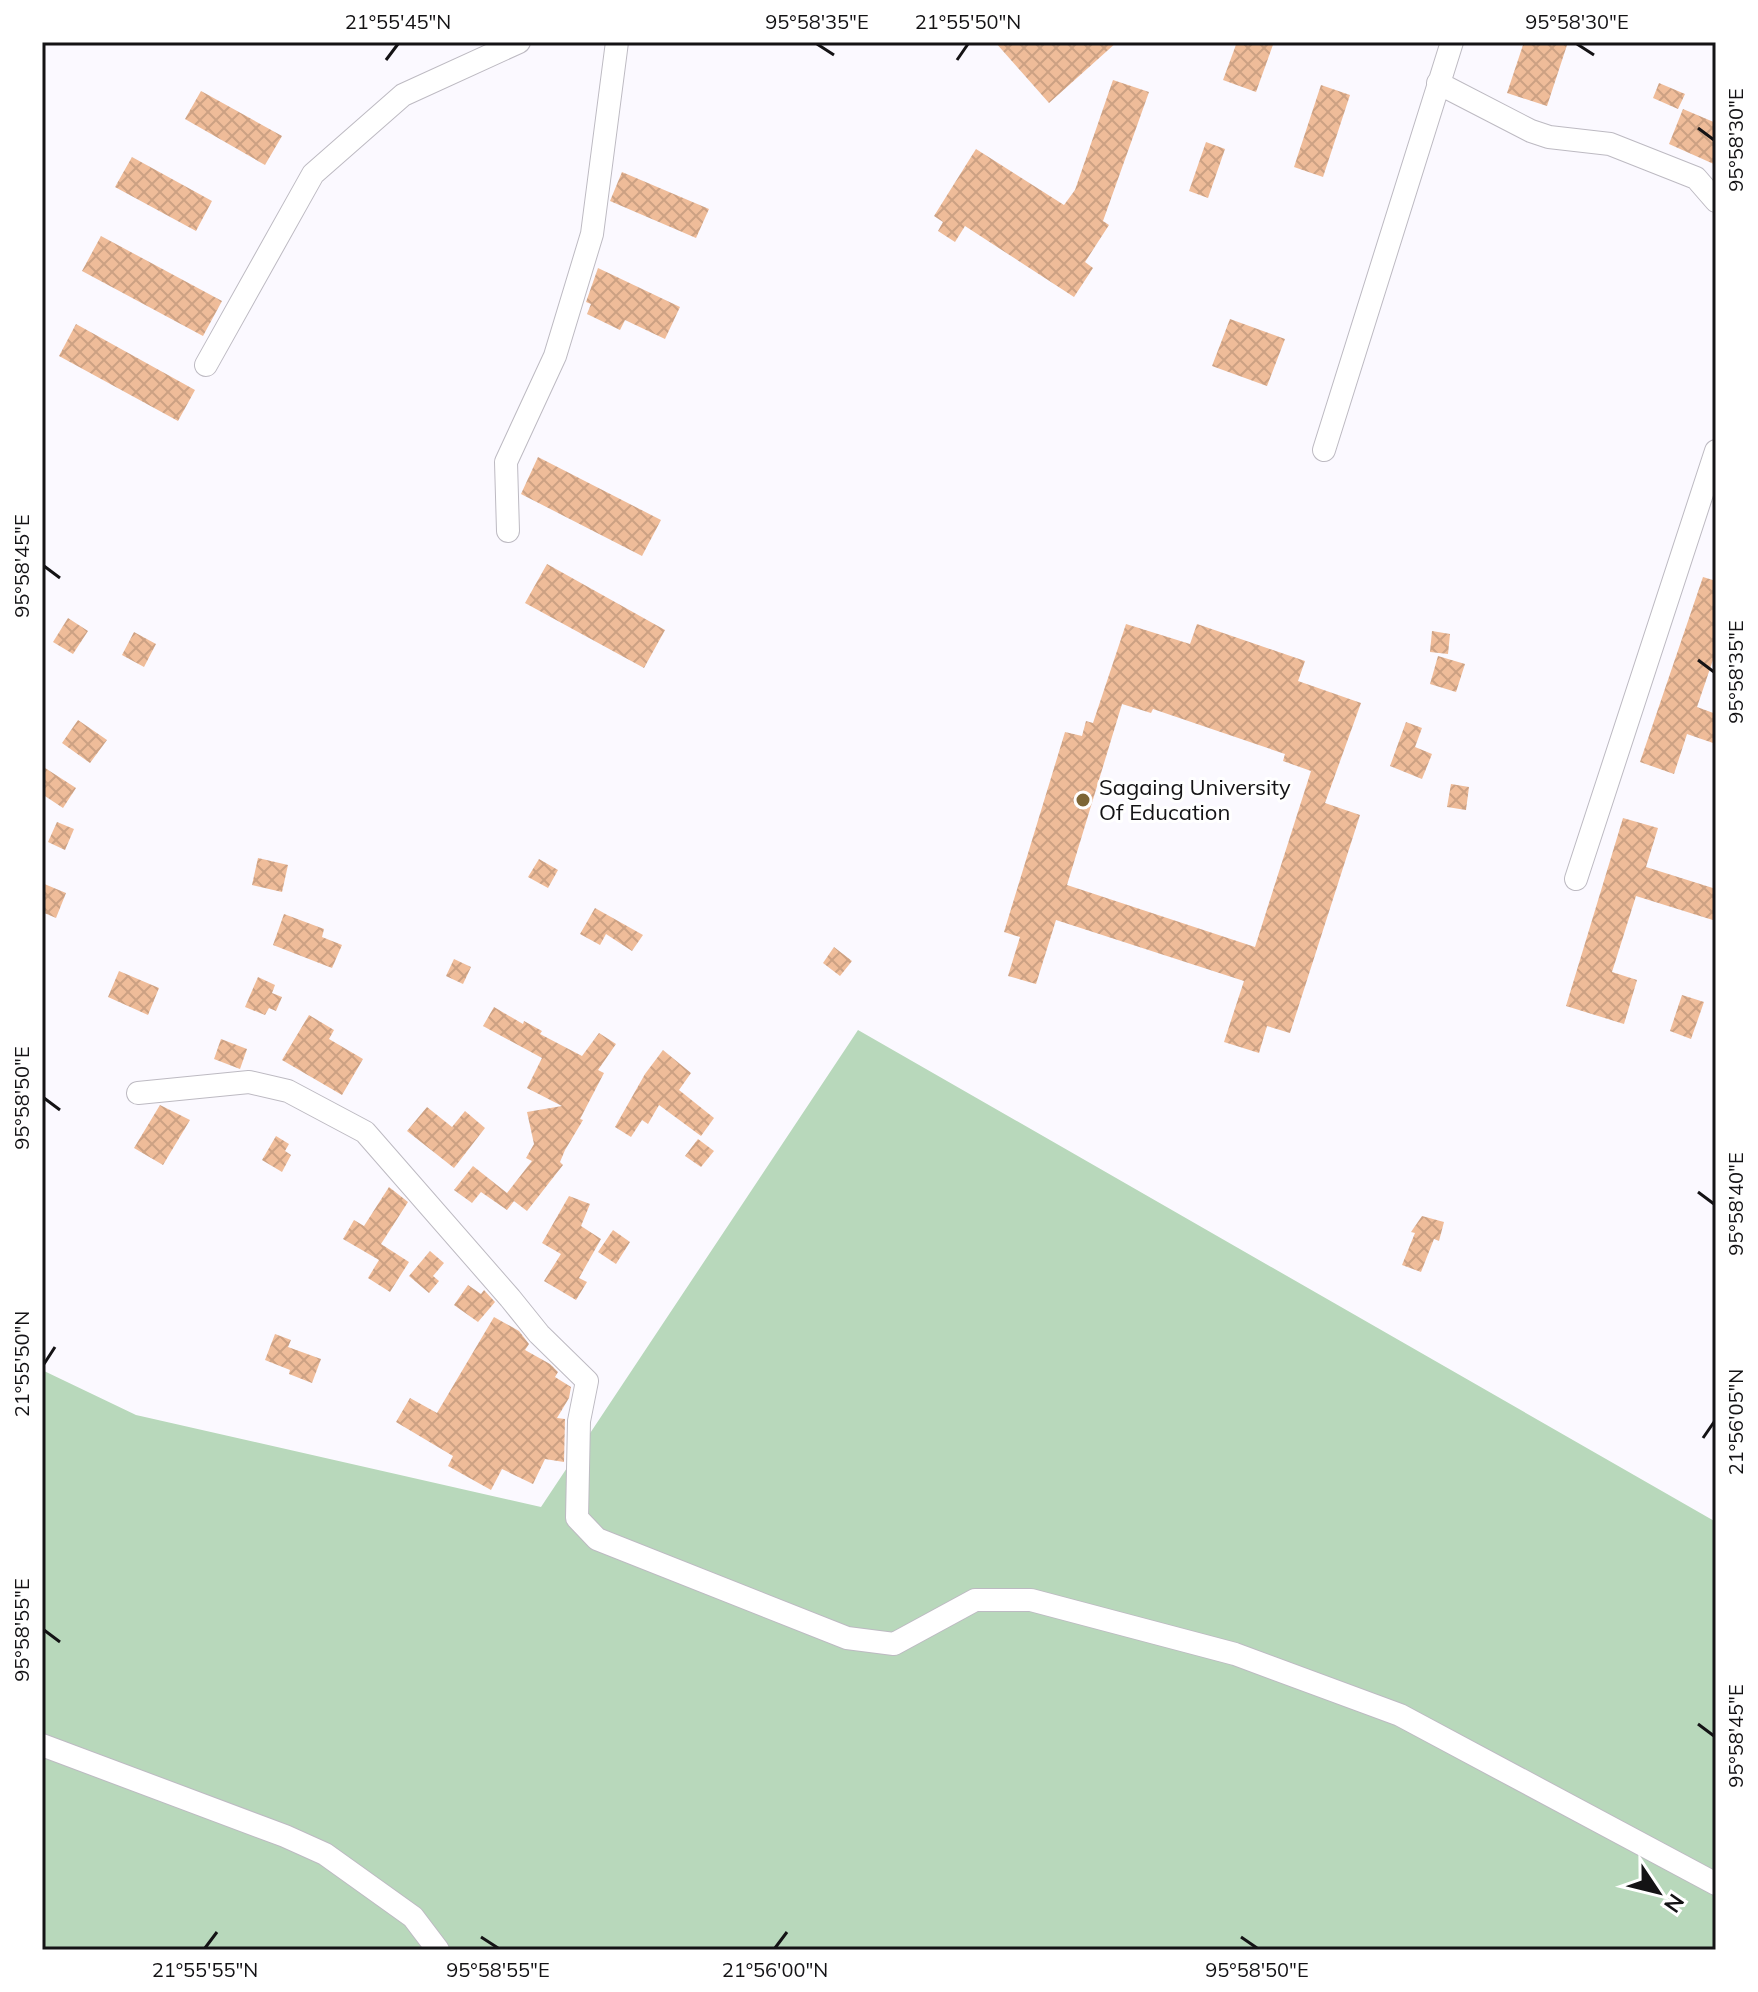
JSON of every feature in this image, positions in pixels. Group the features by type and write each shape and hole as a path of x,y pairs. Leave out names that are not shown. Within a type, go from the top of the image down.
{"street":[{"path":"206,365 313,174 403,95 519,42"},
{"path":"508,531 506,462 555,356 592,234 617,42"},
{"path":"1324,450 1452,42"},
{"path":"1438,83 1531,131 1549,137 1610,144 1696,178 1716,201"},
{"path":"1576,879 1716,451"},
{"path":"138,1093 249,1082 288,1091 365,1132 539,1334 587,1381 579,1421 577,1518 597,1539 847,1638 894,1644 975,1600 1031,1600 1235,1654 1400,1715 1716,1884"},
{"path":"42,1745 285,1836 325,1854 413,1917 438,1950"}],"green space":[{"path":"858,1030 1716,1522 1716,1950 42,1950 42,1370 136,1415 541,1507"}],"building":[{"path":"995,42 1117,42 1049,103"},
{"path":"1237,42 1274,42 1256,92 1223,80"},
{"path":"1524,42 1568,42 1547,106 1507,93"},
{"path":"1113,80 1149,92 1103,221 1109,225 1085,262 1093,268 1074,297 965,226 955,242 938,231 943,222 934,216 976,149 1064,205 1075,190"},
{"path":"1659,83 1685,94 1678,109 1653,98"},
{"path":"1321,85 1350,95 1323,177 1294,167"},
{"path":"201,91 282,136 265,165 185,119"},
{"path":"1683,109 1716,123 1716,165 1669,144"},
{"path":"1206,142 1225,149 1208,198 1189,191"},
{"path":"132,157 212,201 196,231 115,187"},
{"path":"622,172 709,209 696,238 610,201"},
{"path":"101,236 222,301 203,336 82,271"},
{"path":"598,268 680,307 665,339 625,320 620,330 587,314 591,304 586,302"},
{"path":"1230,319 1285,339 1267,386 1212,366"},
{"path":"76,324 195,390 178,421 59,356"},
{"path":"538,457 661,520 642,556 521,494"},
{"path":"547,564 665,630 644,668 525,603"},
{"path":"1703,577 1716,581 1716,651 1697,707 1716,714 1716,744 1687,734 1674,774 1640,762"},
{"path":"68,618 88,631 73,654 53,642"},
{"path":"1126,624 1190,644 1197,624 1305,661 1298,681 1361,703 1325,803 1360,815 1290,1033 1267,1026 1259,1053 1224,1042 1244,981 1056,920 1036,984 1008,976 1020,937 1004,932 1065,732 1082,736 1086,721 1093,723","holes":["1122,704 1151,713 1153,709 1285,754 1283,761 1311,771 1255,947 1067,885"]},
{"path":"1432,631 1450,634 1448,654 1430,652"},
{"path":"134,632 156,644 144,667 122,655"},
{"path":"1438,656 1465,664 1456,692 1430,684"},
{"path":"78,720 107,740 90,763 62,743"},
{"path":"1406,722 1422,728 1415,747 1432,754 1422,779 1390,766"},
{"path":"42,766 76,788 63,808 42,794"},
{"path":"1451,784 1469,787 1466,810 1447,807"},
{"path":"1623,818 1658,828 1646,867 1716,889 1716,921 1636,896 1612,972 1637,980 1624,1024 1566,1006"},
{"path":"57,822 74,829 65,850 48,842"},
{"path":"258,858 288,865 282,892 252,885"},
{"path":"539,859 558,870 548,888 528,877"},
{"path":"42,883 66,893 56,918 42,912"},
{"path":"595,908 643,935 632,951 606,934 600,945 580,934"},
{"path":"284,914 324,929 322,937 342,945 332,968 273,945"},
{"path":"834,947 852,961 840,976 823,963"},
{"path":"454,959 471,967 463,984 446,976"},
{"path":"119,971 159,988 148,1015 108,997"},
{"path":"258,977 275,985 272,993 282,997 276,1011 269,1008 265,1015 245,1007"},
{"path":"1682,995 1704,1002 1691,1039 1670,1031"},
{"path":"494,1007 582,1056 599,1033 616,1044 598,1070 604,1073 580,1119 583,1120 565,1150 560,1162 563,1165 527,1211 514,1201 507,1210 481,1192 472,1203 454,1190 473,1166 507,1193 532,1161 526,1158 534,1144 527,1112 562,1106 527,1088 542,1058 483,1026"},
{"path":"309,1015 334,1030 329,1039 363,1059 342,1095 282,1060"},
{"path":"221,1039 247,1049 240,1069 214,1059"},
{"path":"663,1050 691,1073 679,1090 714,1118 701,1136 659,1105 648,1124 642,1120 631,1137 615,1127 645,1074"},
{"path":"160,1105 190,1120 163,1165 134,1148"},
{"path":"427,1107 452,1127 465,1111 485,1128 454,1168 407,1131"},
{"path":"276,1136 289,1144 285,1151 291,1155 282,1172 262,1160"},
{"path":"698,1139 714,1151 701,1167 685,1156"},
{"path":"389,1187 408,1202 381,1244 409,1262 390,1292 368,1278 379,1260 343,1239 354,1220 364,1226"},
{"path":"569,1196 590,1204 581,1226 601,1239 579,1278 587,1282 576,1300 544,1281 561,1254 542,1243"},
{"path":"1422,1216 1444,1222 1439,1241 1434,1239 1421,1272 1402,1265 1415,1233 1411,1232"},
{"path":"613,1230 630,1242 616,1264 598,1252"},
{"path":"430,1251 444,1263 433,1276 439,1281 429,1293 409,1276"},
{"path":"468,1285 481,1294 484,1290 495,1302 478,1322 454,1305"},
{"path":"494,1317 519,1331 529,1344 525,1350 550,1364 558,1372 555,1377 571,1387 569,1398 557,1418 565,1419 564,1462 545,1459 533,1484 502,1469 491,1490 448,1466 453,1456 396,1422 410,1398 437,1413"},
{"path":"275,1334 291,1340 288,1347 321,1359 312,1383 265,1360"}],"place":[{"name":"Sagaing University Of Education","path":"1083,800"}]}
